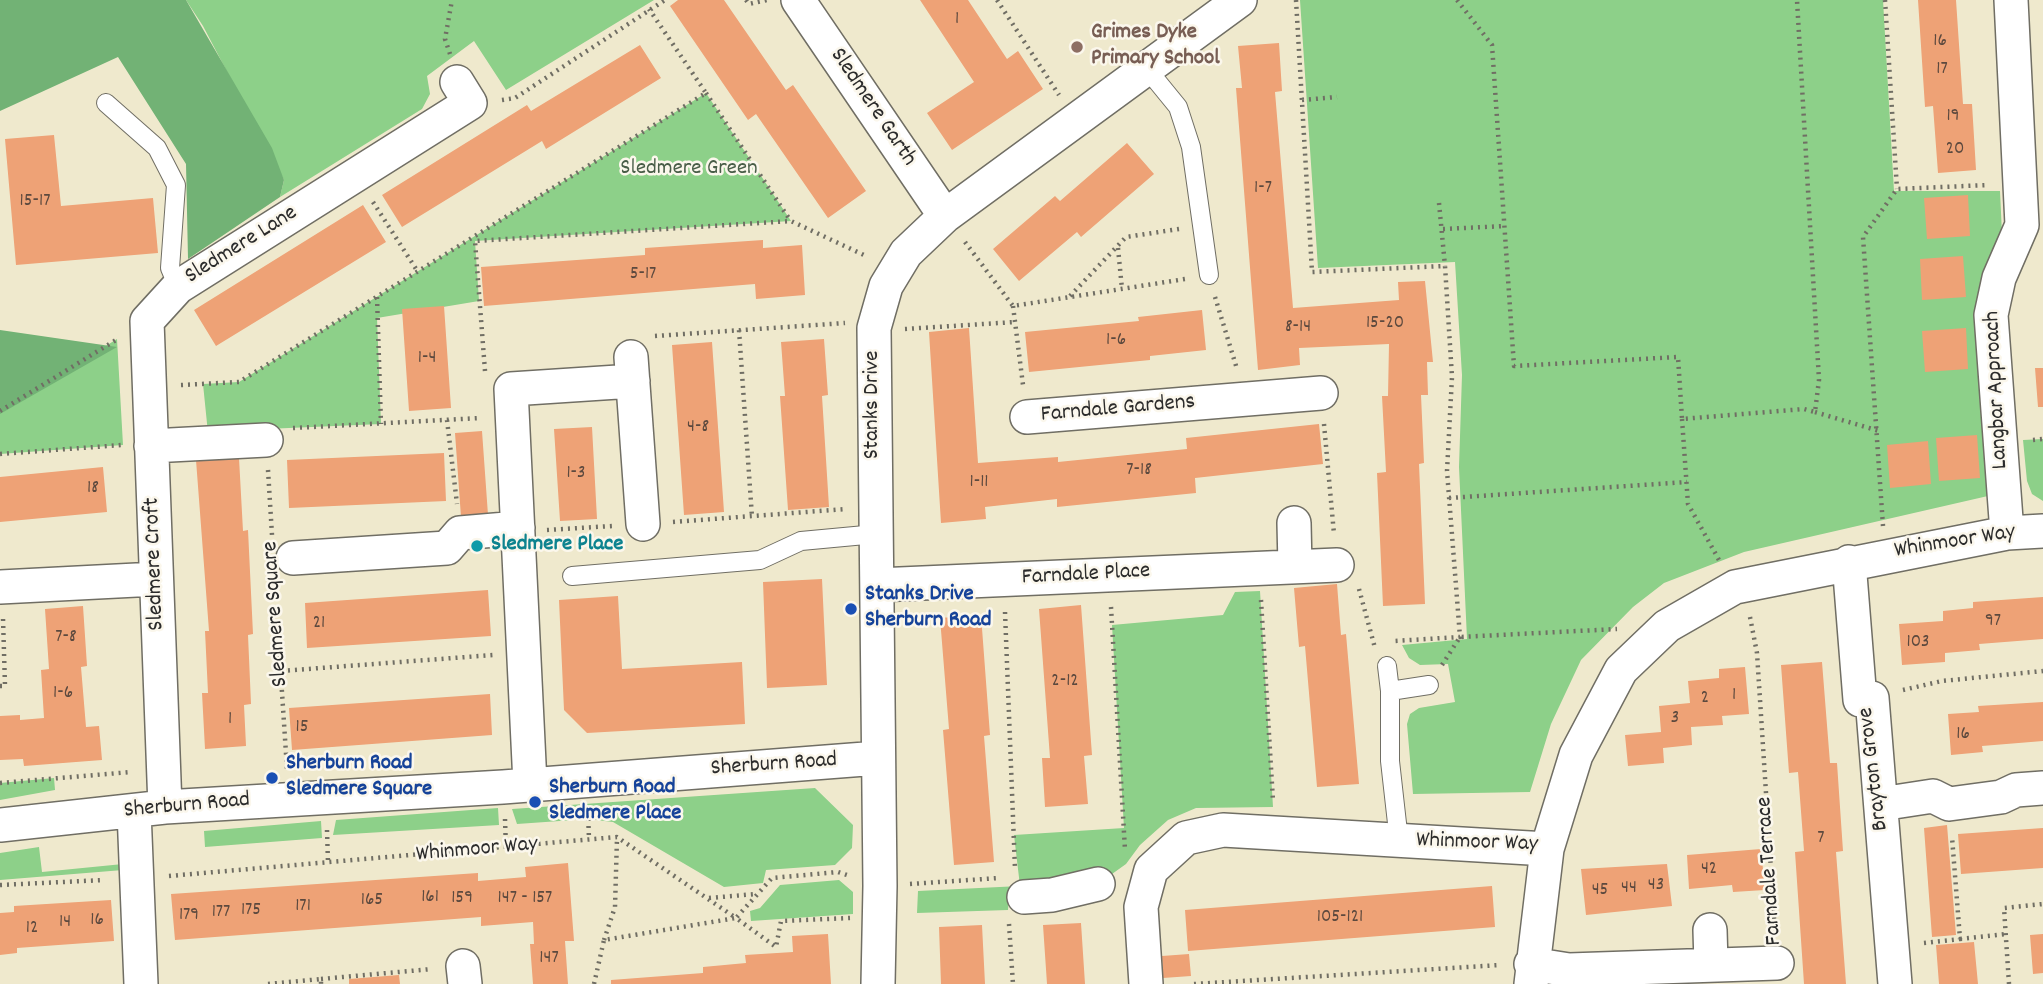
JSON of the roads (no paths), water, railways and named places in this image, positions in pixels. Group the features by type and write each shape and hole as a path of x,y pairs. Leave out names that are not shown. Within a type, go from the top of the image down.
{"street":[{"name":"Sledmere Garth","path":"798,0 945,216"},
{"name":"Stanks Drive","path":"878,984 876,321 886,286 906,253 945,216 1240,0"},
{"name":"Langbar Approach","path":"2007,533 1991,315 1993,296 2022,225 2011,0"},
{"name":"Sledmere Lane","path":"146,321 178,287 356,175 463,92"},
{"path":"2010,251 2043,248"},
{"name":"Sledmere Croft","path":"141,984 138,878 150,809 164,770 146,321"},
{"path":"530,784 511,388 632,369 643,524"},
{"name":"Farndale Gardens","path":"1027,417 1321,393"},
{"path":"151,444 266,434"},
{"path":"1294,523 1295,567"},
{"name":"Sledmere Square","path":"280,556 447,548 460,533 518,530"},
{"name":"Whinmoor Way","path":"1146,984 1138,861 1186,838 1223,830 1547,849 1576,755 1621,670 1667,626 1740,586 1885,555 2007,533 2043,531"},
{"name":"Brayton Grove","path":"1849,562 1860,700 1872,698 1895,984"},
{"name":"Farndale Place","path":"877,585 1337,565"},
{"path":"1,587 156,579"},
{"name":"Sherburn Road","path":"0,825 289,798 530,784 878,758"},
{"path":"1881,804 1933,796 1949,804 2001,797 2016,789 2043,788"},
{"path":"1531,974 1547,849"},
{"path":"1016,898 1052,895 1098,884"},
{"path":"1710,930 1710,964"},
{"name":"Farndale Terrace","path":"1531,974 1569,970 1777,963"}],"lane":[{"path":"1147,69 1178,107 1191,147 1209,275"},
{"path":"106,103 157,148 176,184 170,268 178,287"},
{"path":"572,576 760,560 801,541 875,520"},
{"path":"1387,666 1390,691 1390,761 1399,841"},
{"path":"1390,691 1429,685"}],"place":[{"name":"Grimes Dyke Primary School","path":"1077,47"},
{"name":"Sledmere Place","path":"477,546"},
{"name":"Stanks Drive Sherburn Road","path":"851,609"},
{"name":"Sherburn Road Sledmere Square","path":"272,778"},
{"name":"Sherburn Road Sledmere Place","path":"535,802"}],"park label":[{"name":"Sledmere Green","path":"689,170"}]}
